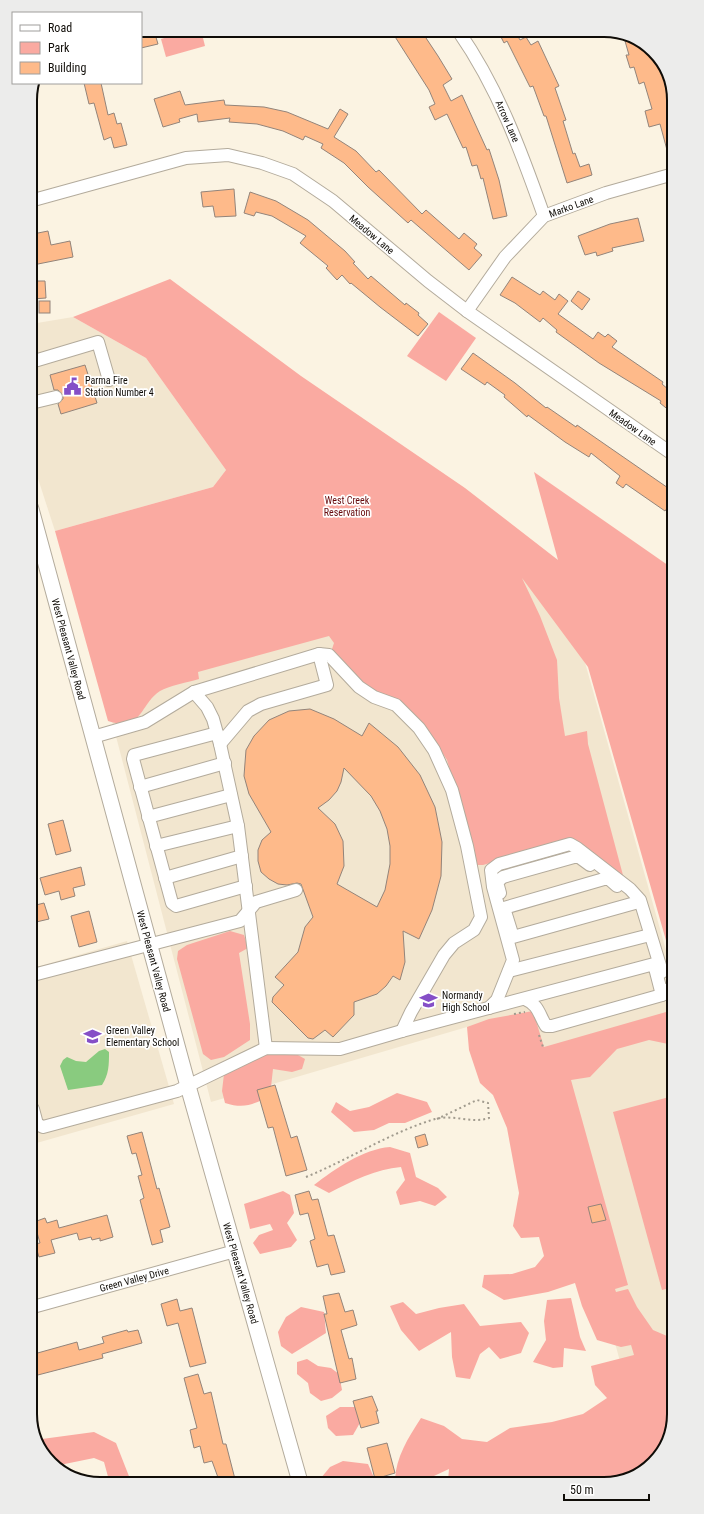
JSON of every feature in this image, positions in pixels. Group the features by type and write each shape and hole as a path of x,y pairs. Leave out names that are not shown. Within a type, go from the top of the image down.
{"main road":[{"name":"West Pleasant Valley Road","path":"37,531 188,1086 236,1251 299,1477"}],"street":[{"name":"Arrow Lane","path":"462,37 500,101 520,148 544,216"},
{"name":"Meadow Lane","path":"37,199 186,158 228,155 262,162 293,174 333,201 428,281 467,311 667,450"},
{"name":"Marko Lane","path":"467,311 505,257 544,216 606,193 667,176"},
{"path":"37,360 98,342 109,380"},
{"path":"37,402 56,397"},
{"path":"93,737 145,722 194,692 319,654 329,655 359,687 374,697 396,705 419,728 434,750 452,790 467,846 481,917 474,930 454,943 444,955 411,1012 402,1031"},
{"path":"220,744 248,711 261,704 327,685 319,654"},
{"path":"194,692 207,707 217,732 238,826 266,1048"},
{"path":"217,732 134,755 133,759 172,904 176,906 246,886"},
{"path":"140,787 225,763"},
{"path":"148,816 231,795"},
{"path":"156,846 238,826"},
{"path":"489,1008 497,1000 514,960 493,887 491,870 499,864 570,844 612,875 640,900 665,982 666,992 662,995 552,1026 546,1026 540,1011 526,999"},
{"path":"165,878 242,856"},
{"path":"635,903 512,937 497,884 500,879 574,857 586,862 609,879 635,903 640,913 662,995"},
{"path":"504,908 604,879 609,879"},
{"path":"37,974 240,921 256,902 296,890"},
{"path":"509,971 646,936"},
{"path":"37,1126 43,1127 188,1086 266,1048 340,1049 654,964"},
{"name":"Green Valley Drive","path":"37,1306 236,1251"}],"path":[{"path":"511,1015 532,1011"},
{"path":"539,1033 543,1047"},
{"path":"306,1177 339,1164 381,1140 437,1118 477,1100 488,1103 489,1118 479,1121 437,1118"}],"shaded area":[{"path":"73,317 146,358 226,470 213,487 55,531 37,476 37,323"},
{"name":"Normandy High School","path":"470,507 584,659 667,954 667,1414 664,1434 661,1442 647,1461 541,1069 467,1027 211,1102 72,567"},
{"name":"Green Valley Elementary School","path":"127,941 174,1104 37,1143 37,967"},
{"path":"105,1049 109,1052 109,1065 102,1085 68,1090 60,1066 63,1060 67,1057 76,1061 86,1062 99,1051"}],"green space":[{"path":"167,37 203,37 205,46 166,57 161,39"},
{"name":"West Creek Reservation","path":"170,279 301,376 465,488 558,560 534,472 667,565 667,944 588,667 522,578 540,616 557,660 559,698 565,736 587,731 588,744 624,879 575,839 483,865 477,865 447,760 428,731 358,681 332,649 334,643 329,636 198,672 199,679 160,691 153,697 134,720 128,723 108,721 55,531 213,487 226,470 146,358 73,317"},
{"path":"439,312 476,338 446,381 407,356"},
{"path":"230,931 244,935 248,948 239,953 250,1024 250,1040 224,1057 211,1060 203,1054 177,959 178,951 187,945"},
{"path":"533,1011 544,1047 667,1012 667,1044 649,1040 617,1049 590,1077 571,1080 628,1285 615,1289 616,1292 628,1289 637,1307 653,1330 667,1336 667,1414 664,1434 661,1442 649,1459 632,1471 612,1476 448,1477 449,1469 432,1477 395,1477 400,1456 407,1440 421,1418 444,1426 462,1439 487,1442 510,1428 552,1422 583,1414 607,1398 595,1385 591,1366 634,1355 626,1328 631,1345 621,1347 597,1340 582,1306 575,1283 548,1292 504,1300 482,1287 484,1275 512,1274 535,1267 544,1256 539,1237 521,1238 513,1226 519,1193 507,1128 493,1095 480,1083 469,1050 467,1027 489,1019"},
{"path":"291,1051 305,1059 302,1069 292,1072 273,1069 270,1096 258,1102 243,1106 225,1103 222,1091 224,1074 268,1053"},
{"path":"397,1093 427,1102 432,1112 405,1123 389,1123 374,1130 354,1132 331,1112 336,1102 350,1111 369,1107"},
{"path":"667,1098 667,1289 662,1290 613,1112"},
{"path":"390,1147 410,1153 416,1177 438,1188 447,1197 435,1206 420,1201 400,1205 396,1192 405,1180 401,1167 373,1173 329,1193 314,1185 340,1166 360,1156"},
{"path":"283,1191 290,1195 294,1213 287,1223 297,1240 291,1247 260,1254 253,1243 259,1235 273,1230 270,1224 250,1229 244,1204"},
{"path":"571,1298 580,1337 586,1351 564,1348 563,1367 553,1368 533,1362 546,1340 544,1321 547,1300"},
{"path":"403,1302 416,1314 464,1304 480,1326 521,1322 529,1333 521,1353 500,1359 489,1347 480,1354 470,1379 456,1377 452,1357 451,1332 419,1351 401,1330 390,1306"},
{"path":"301,1307 324,1312 326,1333 292,1354 281,1346 278,1332 286,1317"},
{"path":"307,1359 318,1366 331,1368 339,1374 342,1390 332,1398 321,1401 310,1393 308,1383 297,1374 297,1362"},
{"path":"340,1407 357,1407 361,1421 353,1435 336,1436 328,1428 326,1416"},
{"path":"94,1432 116,1443 129,1477 108,1477 104,1462 94,1458 63,1464 55,1459 42,1439"},
{"path":"343,1461 368,1464 374,1477 322,1477 330,1467"}],"building":[{"path":"142,37 156,37 158,44 142,48"},
{"path":"395,37 425,37 438,56 452,79 443,85 451,101 462,95 487,150 489,149 499,180 507,216 493,219 483,178 481,179 477,165 472,166 466,147 463,148 447,114 435,120 429,107 435,104 429,90"},
{"path":"501,37 518,37 520,40 526,37 531,45 538,41 559,86 555,88 566,120 563,121 573,154 575,153 580,167 589,164 592,175 567,183 546,116 544,116 533,86 530,87 507,41 504,43"},
{"path":"625,41 636,45 649,55 661,72 664,80 667,100 667,150 660,124 649,127 645,111 652,109 644,82 639,84 634,67 630,68 626,55 629,55"},
{"path":"84,84 101,84 108,115 114,113 117,124 121,123 127,145 114,148 111,137 104,140 94,103 89,104"},
{"path":"180,91 185,105 224,100 225,105 264,107 287,112 328,129 340,109 348,114 334,137 356,151 376,172 379,170 422,214 426,210 459,239 464,233 477,244 474,248 482,255 469,270 411,220 408,223 344,163 321,148 323,144 305,136 303,140 283,131 257,124 229,122 230,118 198,122 197,114 179,119 180,122 163,127 154,99"},
{"path":"234,189 236,216 215,217 213,206 203,207 201,192"},
{"path":"250,192 276,201 308,220 345,251 355,262 353,263 368,279 371,276 405,305 406,303 419,313 418,315 428,324 418,336 351,283 350,284 342,275 337,280 326,268 328,266 300,243 306,236 272,216 256,212 254,216 244,213"},
{"path":"638,218 644,241 612,248 613,251 597,256 596,252 585,255 578,236 610,224"},
{"path":"48,231 51,245 70,241 73,257 37,264 37,233"},
{"path":"512,277 540,295 543,291 555,300 559,294 568,301 558,314 593,339 598,332 605,337 608,334 617,341 612,347 663,382 662,384 667,388 667,409 660,403 661,401 599,363 556,332 557,330 543,318 540,322 515,303 500,295"},
{"path":"37,281 45,281 46,298 37,299"},
{"path":"578,291 590,299 582,310 571,301"},
{"path":"39,301 50,301 50,313 39,313"},
{"path":"473,353 515,383 546,408 547,407 576,427 577,425 667,487 667,508 665,511 626,484 623,488 616,483 620,476 591,453 589,457 565,442 528,415 527,417 504,397 505,395 487,382 485,385 461,369"},
{"name":"Parma Fire Station Number 4","path":"85,365 97,403 61,414 58,404 63,399 63,395 58,390 54,390 50,375"},
{"path":"310,709 334,719 362,736 369,723 398,747 420,775 435,807 442,842 441,876 432,910 419,939 403,931 405,962 400,980 393,976 386,986 377,994 354,1002 354,1015 333,1037 325,1030 313,1039 308,1038 272,1002 273,997 284,985 275,977 298,952 305,927 313,917 301,884 278,884 261,872 258,861 258,850 262,840 271,832 249,794 244,776 246,750 254,736 269,720 289,711","holes":["344,768 371,796 380,811 387,829 390,846 390,864 385,890 377,907 337,884 344,866 343,841 335,824 318,808 329,800 337,791 341,782"]},
{"path":"63,820 71,851 56,855 48,824"},
{"path":"81,867 85,885 73,888 75,896 61,900 59,891 45,895 40,878"},
{"path":"44,903 49,919 37,922 37,905"},
{"path":"89,911 97,942 79,947 71,916"},
{"path":"275,1085 291,1138 297,1136 307,1170 286,1176 273,1127 268,1128 257,1090"},
{"path":"142,1132 157,1189 159,1188 170,1227 160,1230 163,1242 152,1245 140,1200 144,1198 138,1176 142,1175 136,1153 132,1154 127,1136"},
{"path":"425,1134 428,1145 418,1148 415,1137"},
{"path":"309,1191 312,1200 318,1199 328,1236 334,1235 345,1272 331,1275 328,1264 317,1267 310,1241 315,1239 308,1213 300,1215 295,1195"},
{"path":"601,1204 606,1220 592,1223 588,1207"},
{"path":"107,1215 113,1237 100,1241 100,1238 92,1240 91,1237 79,1240 77,1233 51,1240 55,1253 39,1257 37,1244 40,1243 37,1232 37,1221 45,1218 47,1223 57,1220 59,1228"},
{"path":"339,1293 345,1312 353,1310 357,1325 341,1330 349,1359 352,1358 356,1379 340,1383 324,1314 327,1314 323,1296"},
{"path":"177,1299 180,1311 192,1308 206,1363 190,1367 178,1323 167,1326 161,1304"},
{"path":"127,1330 128,1332 138,1330 142,1343 102,1354 103,1358 37,1375 37,1353 77,1342 79,1350 104,1343 102,1337"},
{"path":"198,1374 204,1394 211,1392 223,1444 226,1444 234,1477 218,1477 212,1461 204,1463 200,1446 194,1448 190,1430 197,1428 184,1378"},
{"path":"372,1396 378,1411 376,1411 379,1423 361,1428 353,1401"},
{"path":"387,1443 395,1473 382,1477 374,1477 367,1448"}],"place":[{"name":"Parma Fire Station Number 4","path":"72,386"},
{"name":"Normandy High School","path":"429,1001"},
{"name":"Green Valley Elementary School","path":"93,1036"}]}
